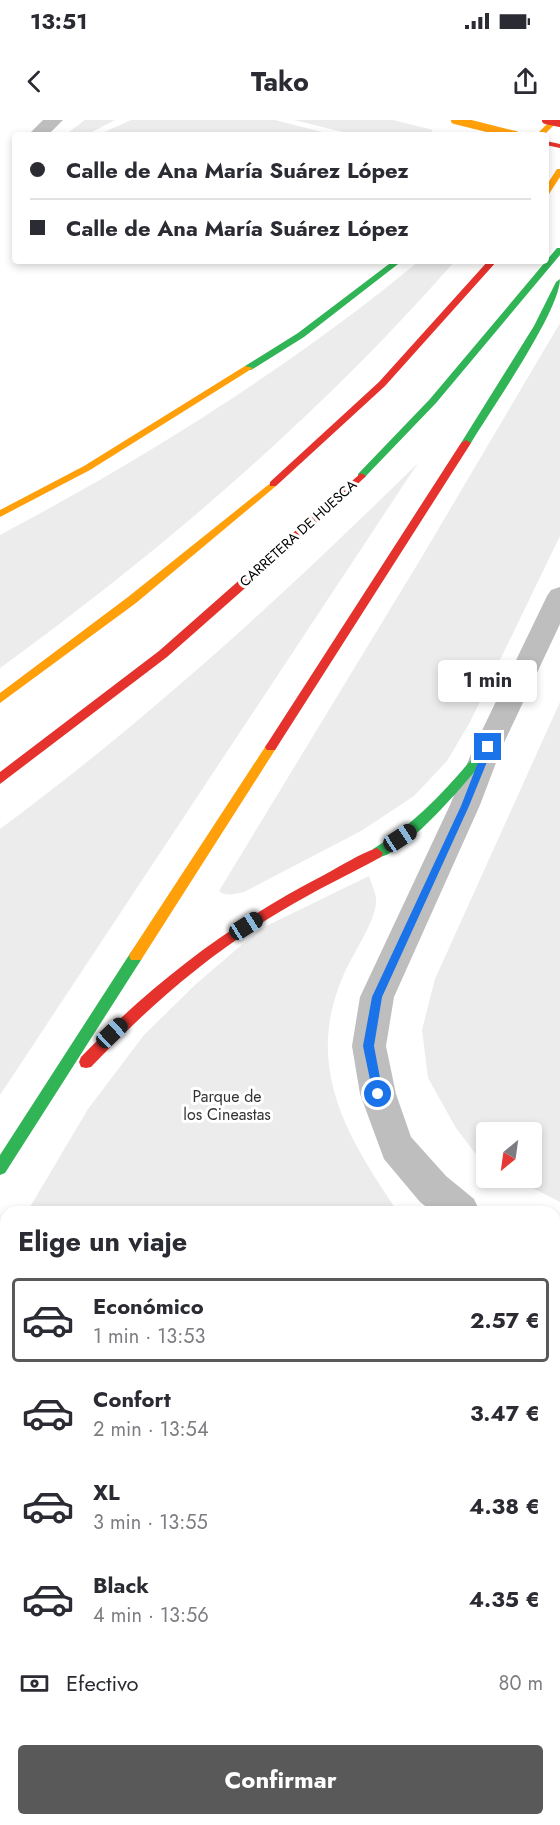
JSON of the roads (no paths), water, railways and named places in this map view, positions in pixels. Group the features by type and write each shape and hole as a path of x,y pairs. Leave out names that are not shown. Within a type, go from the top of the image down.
{"main road":[{"path":"455,120 503,132"},
{"path":"546,120 560,123"},
{"path":"543,132 555,120"},
{"path":"549,188 560,171"},
{"name":"CARRETERA DE HUESCA","path":"549,263 560,250"},
{"path":"0,514 87,468 301,335 394,264"},
{"path":"0,699 211,540 290,471 355,411 421,342 490,264"},
{"name":"CARRETERA DE HUESCA","path":"0,779 163,654 273,558 360,477 433,401 548,264"},
{"path":"0,1168 422,513 538,326 560,282"},
{"path":"12,1148 112,1033 150,998 215,945 277,907 368,859 416,827 457,785 488,747"}],"street":[{"path":"40,132 54,120"},
{"path":"461,132 475,120"},
{"path":"454,1206 433,1189 397,1147 378,1094 369,1046 377,997 465,806 488,747 560,596"}],"park label":[{"name":"Parque de los Cineastas","path":"227,1105"}]}
